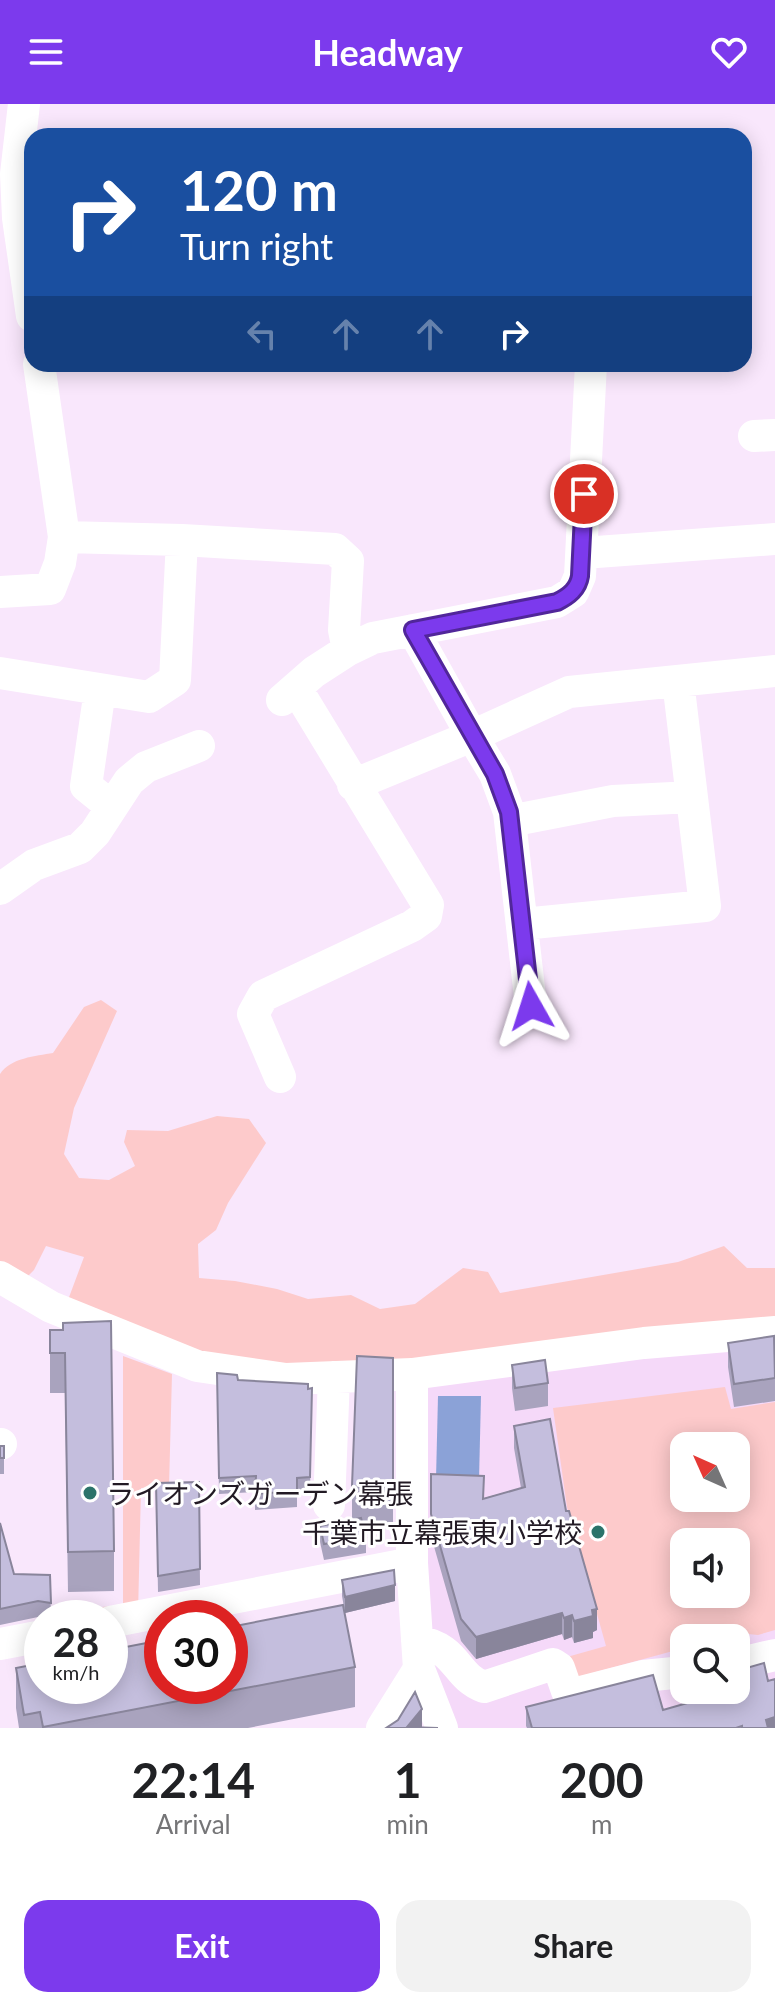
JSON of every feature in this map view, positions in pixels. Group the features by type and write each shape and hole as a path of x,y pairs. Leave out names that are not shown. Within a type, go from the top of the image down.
{"street":[{"path":"24,104 16,174 24,256"},
{"path":"0,592 50,589 60,563 64,537 41,372"},
{"path":"280,1077 253,1014 263,996 412,926 426,916 428,905 353,785 289,694 348,650 373,638 557,602 570,595 577,586 583,553 591,372"},
{"path":"64,537 335,549 348,561 344,630 348,650"},
{"path":"583,553 775,539"},
{"path":"0,673 149,697 175,680 182,540"},
{"path":"413,630 495,774 510,821 531,1006"},
{"path":"353,785 569,692 775,671"},
{"path":"523,924 705,906 678,681"},
{"path":"100,690 86,786 112,807"},
{"path":"0,889 34,865 80,848 95,833 129,781 146,767 199,746"},
{"path":"510,821 613,801 692,797"},
{"path":"0,1277 51,1307 197,1366 286,1379 412,1374 644,1343 775,1332"},
{"path":"412,1374 412,1563 418,1655 442,1728"},
{"path":"329,1505 334,1377"},
{"path":"128,1618 412,1563"},
{"path":"0,1644 24,1639"},
{"path":"382,1728 418,1655 435,1644 475,1684 484,1687 553,1664 559,1668 567,1691 573,1694 643,1676 670,1673"},
{"path":"750,1661 775,1655"}],"shaded area":[{"path":"101,1000 117,1011 74,1108 64,1154 79,1178 109,1180 135,1166 124,1142 127,1130 168,1131 217,1116 249,1119 266,1143 228,1203 216,1230 198,1244 199,1278 277,1289 308,1299 351,1295 380,1309 415,1304 463,1268 488,1272 500,1293 678,1262 724,1246 747,1268 775,1268 775,1327 233,1382 68,1300 84,1257 46,1246 34,1270 22,1282 0,1273 0,1074 17,1061 53,1053 84,1007"},
{"name":"千葉市立幕張東小学校","path":"775,1346 775,1728 450,1728 428,1656 424,1387 643,1357"},
{"path":"123,1356 172,1374 169,1487 141,1488 138,1614 128,1615 128,1600 123,1600"},
{"path":"725,1387 731,1409 775,1402 775,1630 758,1635 750,1634 750,1624 670,1624 670,1652 574,1678 567,1657 606,1646 567,1507 553,1408"}],"water":[{"path":"438,1396 481,1396 479,1480 436,1479"}],"building":[{"name":"ライオンズガーデン幕張","path":"111,1321 114,1551 68,1552 65,1353 50,1353 50,1330 63,1330 63,1323"},
{"path":"774,1336 775,1378 734,1384 728,1343"},
{"path":"357,1356 393,1358 393,1487 352,1486"},
{"path":"545,1360 548,1383 515,1388 512,1365"},
{"path":"217,1373 237,1375 238,1380 308,1384 308,1389 312,1388 310,1477 297,1478 297,1491 255,1494 256,1476 219,1478"},
{"path":"550,1419 566,1511 569,1511 597,1609 592,1610 593,1616 574,1621 572,1615 564,1618 562,1613 476,1637 461,1619 431,1514 431,1474 484,1476 483,1499 525,1487 514,1426"},
{"path":"0,1446 4,1446 4,1458 0,1458"},
{"path":"199,1482 200,1569 158,1576 156,1483"},
{"path":"361,1518 366,1537 324,1544 320,1526"},
{"path":"0,1523 14,1574 50,1575 51,1600 24,1600 24,1604 0,1609"},
{"path":"394,1570 395,1585 345,1597 342,1580"},
{"path":"343,1605 355,1667 248,1688 248,1623"},
{"path":"144,1643 144,1704 163,1704 43,1727 40,1712 24,1715 16,1668 24,1666 24,1704 128,1704 128,1647"},
{"path":"764,1663 768,1681 775,1679 775,1717 766,1720 768,1728 532,1728 526,1707 653,1675 663,1710 684,1704 750,1704 750,1667"},
{"path":"415,1692 422,1709 407,1727 438,1728 386,1728 398,1720"}],"place":[{"name":"ライオンズガーデン幕張","path":"90,1493"},
{"name":"千葉市立幕張東小学校","path":"598,1532"}],"route":[{"path":"531,1006 509,812 495,774 413,630 557,602 570,595 580,576 584,494"}]}
